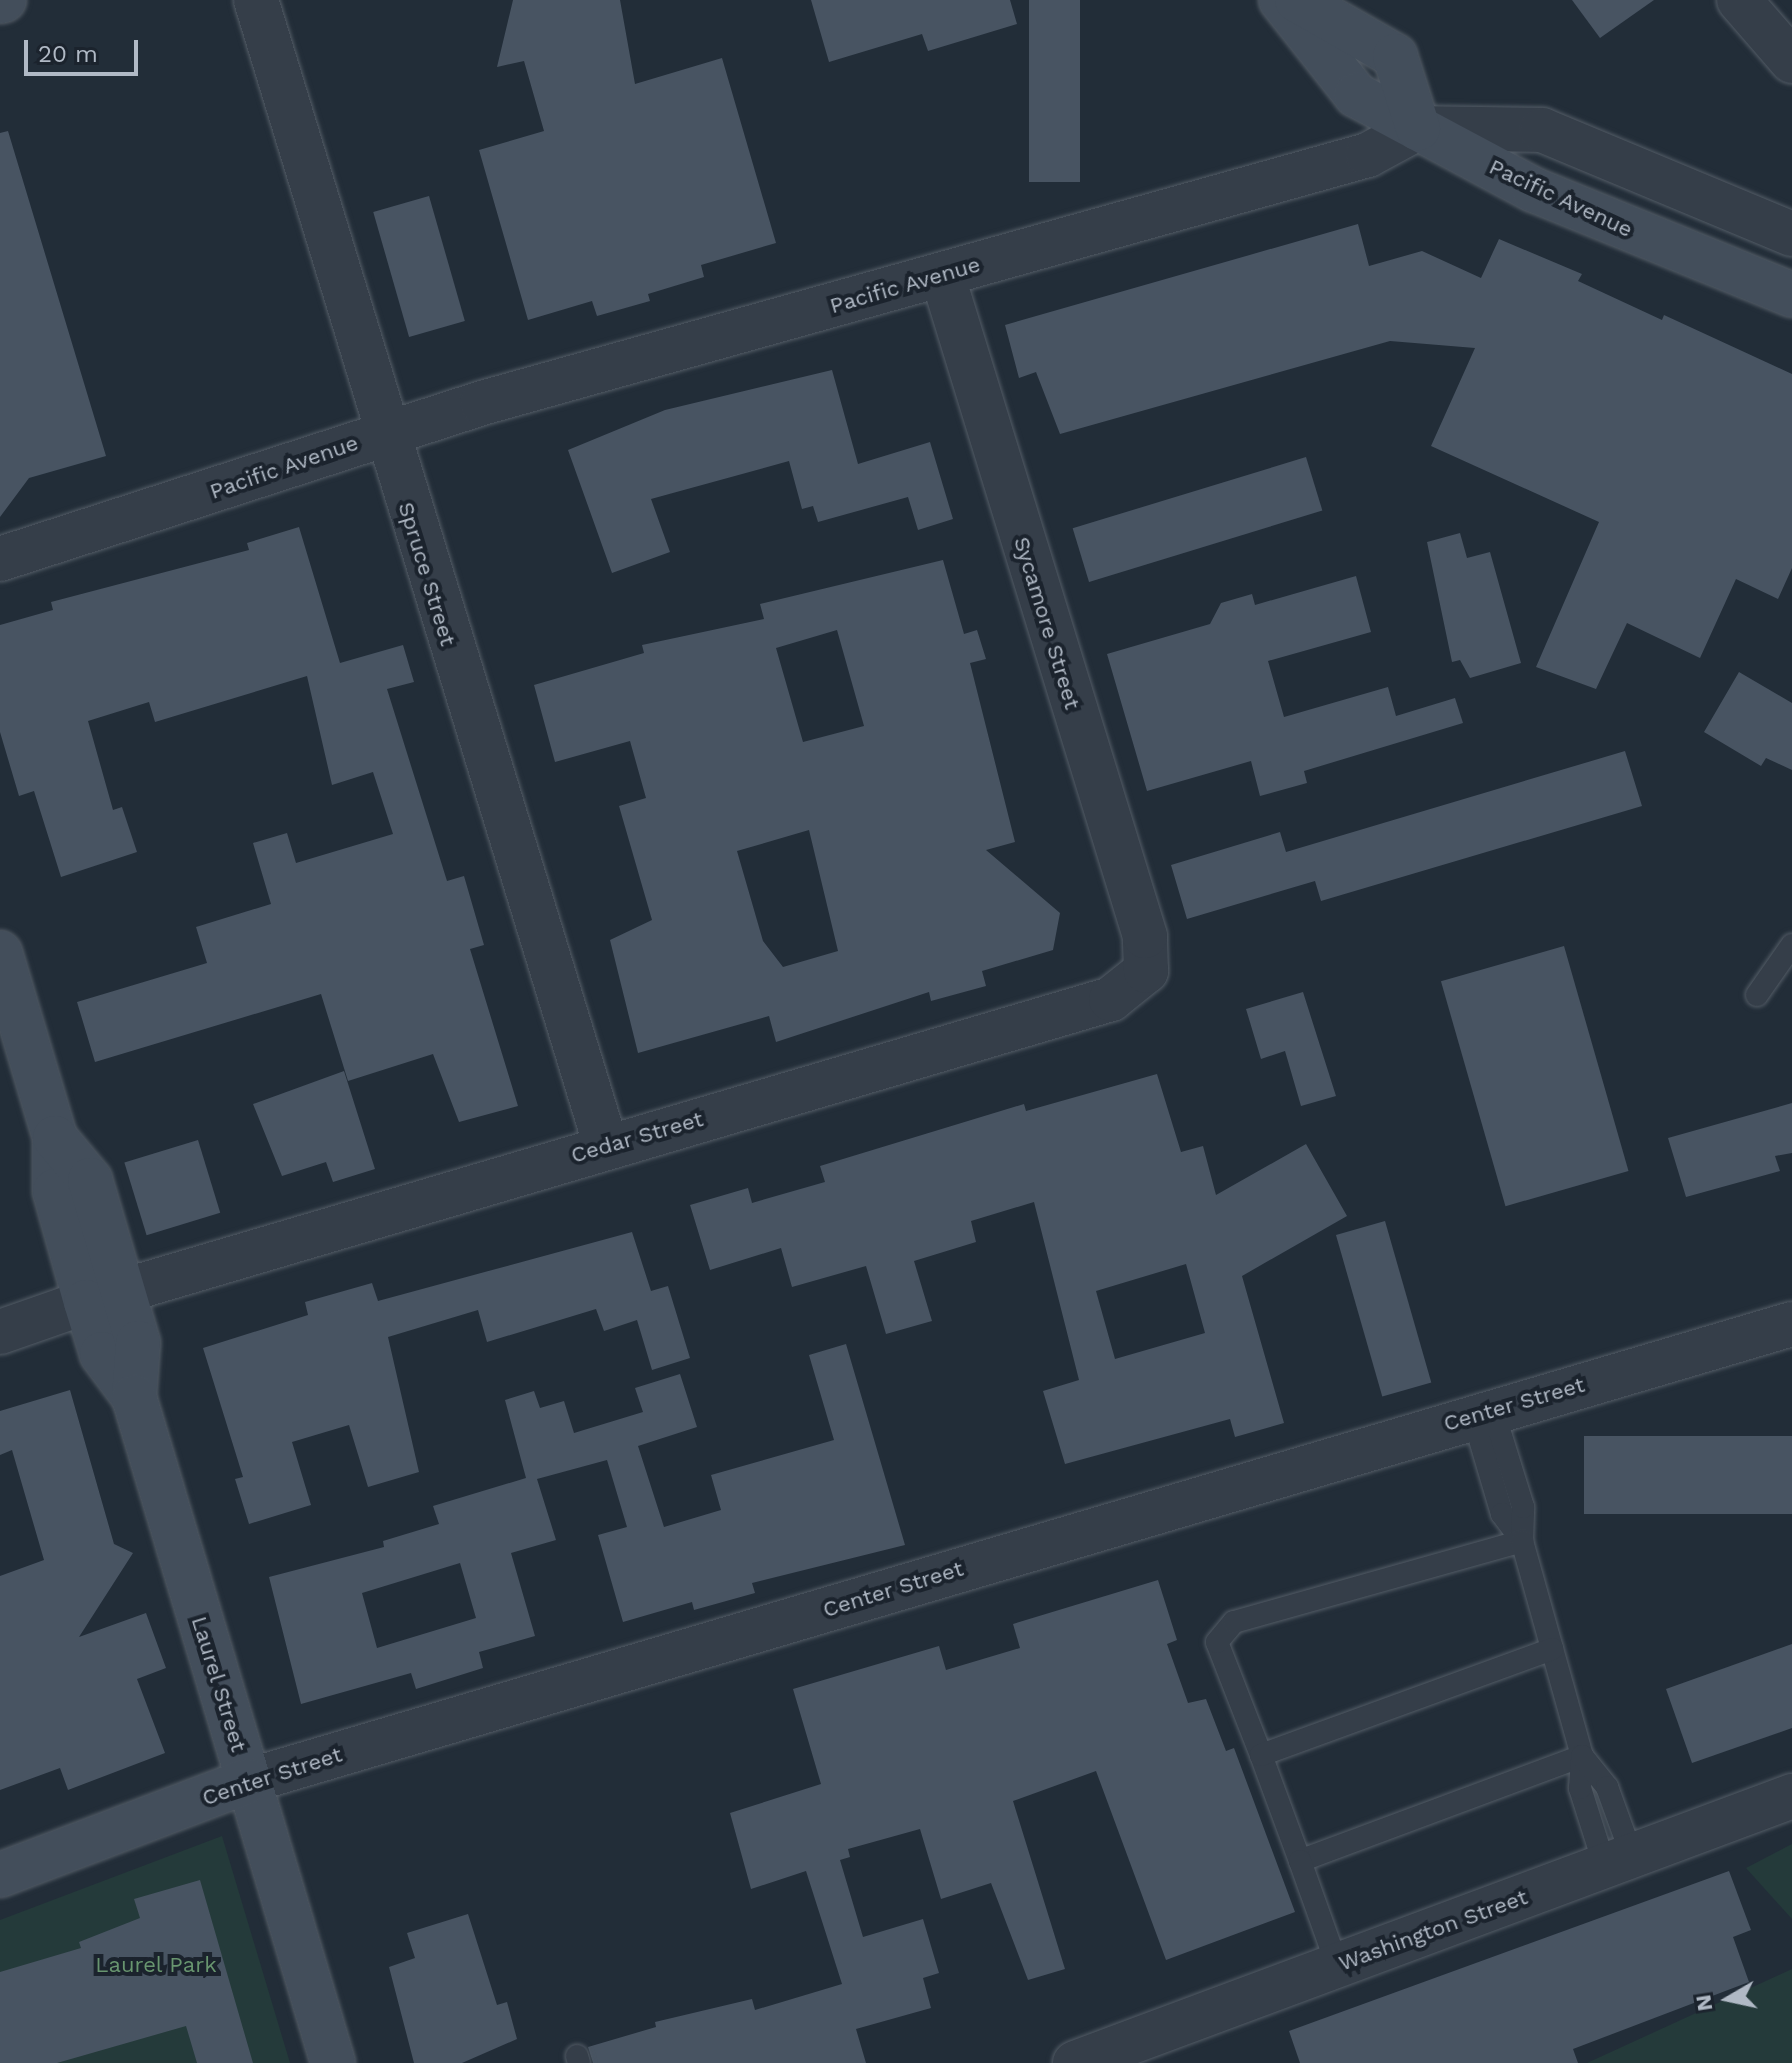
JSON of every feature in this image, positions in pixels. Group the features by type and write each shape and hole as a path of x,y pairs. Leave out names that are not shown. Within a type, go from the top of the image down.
{"main road":[{"path":"1281,0 1356,95 1418,128"},
{"path":"1297,0 1395,56 1418,128"},
{"name":"Pacific Avenue","path":"1418,128 1634,232 1792,295"},
{"name":"Laurel Street","path":"0,953 55,1138 55,1191 104,1297 102,1354 134,1397 333,2063"},
{"name":"Center Street","path":"0,1875 248,1781"}],"street":[{"name":"Spruce Street","path":"256,0 385,433 606,1146"},
{"path":"1739,0 1788,50"},
{"name":"Pacific Avenue","path":"0,559 385,433 1368,155 1418,128"},
{"path":"1418,128 1542,130 1792,234"},
{"path":"1634,232 1655,177"},
{"name":"Sycamore Street","path":"942,274 1145,936 1146,971"},
{"name":"Cedar Street","path":"0,1332 104,1297 606,1146 1111,999 1146,971"},
{"name":"Center Street","path":"248,1781 1792,1324"},
{"name":"Washington Street","path":"1075,2063 1792,1796"}],"lane":[{"path":"1757,995 1792,945"},
{"path":"1483,1413 1523,1507 1522,1541 1582,1756 1607,1787 1619,1862"},
{"path":"1337,1965 1217,1642 1224,1626 1522,1541"},
{"path":"1261,1755 1552,1649"},
{"path":"1300,1861 1582,1756"}],"green space":[{"name":"Laurel Park","path":"222,1836 290,2063 0,2063 0,1920"},
{"path":"1792,1844 1792,1919 1746,1868"},
{"path":"1792,1969 1792,2063 1587,2063"}],"building":[{"path":"513,0 620,0 635,84 722,58 776,243 701,265 704,277 648,294 650,301 597,316 592,301 528,320 479,150 544,131 524,61 497,67"},
{"path":"811,0 1010,0 1017,24 928,51 922,34 829,62"},
{"path":"1029,0 1080,0 1080,182 1029,182"},
{"path":"1572,0 1654,0 1600,38"},
{"path":"8,131 106,456 29,478 0,517 0,133"},
{"path":"429,196 465,321 409,337 373,212"},
{"path":"1358,224 1369,266 1422,251 1481,278 1499,239 1582,274 1578,281 1662,320 1664,315 1792,374 1792,568 1778,599 1736,579 1700,658 1627,623 1596,689 1536,667 1599,522 1431,446 1475,348 1390,341 1060,434 1036,372 1019,378 1005,325"},
{"path":"832,370 858,464 930,442 953,519 918,530 908,497 818,522 813,506 802,509 789,461 651,499 670,552 612,573 568,450 665,410"},
{"path":"1306,457 1322,511 1089,582 1073,528"},
{"path":"299,527 340,663 403,645 414,682 387,689 447,881 464,876 484,945 470,949 518,1106 459,1122 433,1054 348,1081 321,994 95,1062 77,1002 207,963 196,927 271,904 253,843 287,833 296,863 393,834 373,772 332,785 307,676 155,722 149,702 88,721 113,810 122,807 137,852 61,877 34,791 19,796 0,732 0,625 53,610 51,602 249,550 247,543"},
{"path":"1460,533 1467,558 1490,552 1521,663 1470,678 1460,660 1452,662 1427,542"},
{"path":"943,560 964,634 977,630 986,659 970,663 1015,842 986,850 1060,913 1053,950 982,971 986,986 931,1001 929,992 776,1042 769,1016 638,1053 610,940 652,920 619,806 646,798 630,741 555,762 534,685 644,653 642,645 764,619 760,604","holes":["837,630 864,726 803,742 776,648","809,830 838,951 783,967 763,941 737,851"]},
{"path":"1356,576 1371,632 1268,661 1284,717 1388,687 1396,716 1455,698 1463,723 1304,771 1307,783 1260,796 1251,761 1147,791 1107,654 1210,624 1221,603 1252,594 1255,605"},
{"path":"1739,672 1792,703 1792,770 1766,758 1761,766 1704,732"},
{"path":"1625,751 1642,806 1321,901 1315,881 1187,919 1171,865 1280,832 1286,852"},
{"path":"1564,946 1628,1171 1505,1206 1441,981"},
{"path":"1303,992 1336,1096 1301,1106 1285,1051 1261,1059 1246,1009"},
{"path":"344,1071 375,1169 333,1182 326,1162 282,1176 253,1104"},
{"path":"1157,1074 1181,1152 1203,1146 1216,1195 1306,1144 1347,1216 1242,1276 1284,1423 1235,1437 1230,1419 1065,1464 1043,1391 1079,1380 1034,1202 971,1221 976,1242 914,1261 932,1321 886,1334 866,1266 792,1287 781,1248 710,1270 690,1205 748,1188 752,1203 825,1182 820,1166 1024,1104 1026,1111","holes":["1186,1264 1205,1333 1115,1359 1096,1291"]},
{"path":"1792,1103 1792,1153 1775,1156 1780,1171 1686,1197 1668,1138"},
{"path":"198,1140 220,1213 147,1235 124,1163"},
{"path":"1385,1221 1431,1382 1382,1397 1336,1235"},
{"path":"632,1232 651,1291 668,1286 690,1358 652,1370 637,1320 604,1331 596,1309 487,1342 478,1310 388,1337 419,1472 368,1487 349,1425 292,1442 311,1505 249,1524 235,1479 243,1477 203,1348 308,1315 305,1302 372,1283 378,1301"},
{"path":"846,1344 905,1545 752,1583 755,1593 694,1610 692,1602 623,1622 598,1535 627,1527 607,1460 537,1479 556,1540 511,1553 535,1636 479,1652 483,1668 416,1689 411,1673 301,1704 269,1577 384,1547 383,1541 439,1524 433,1506 526,1478 505,1400 534,1391 540,1408 564,1401 574,1433 643,1412 635,1388 680,1374 697,1427 638,1446 664,1527 721,1510 711,1475 834,1440 809,1355","holes":["460,1563 476,1618 377,1648 362,1593"]},
{"path":"70,1390 114,1544 133,1553 79,1637 146,1613 166,1668 137,1679 165,1753 68,1790 60,1768 0,1790 0,1576 44,1560 12,1450 0,1455 0,1411"},
{"path":"1584,1436 1792,1436 1792,1514 1584,1514"},
{"path":"1158,1580 1177,1640 1167,1644 1188,1703 1206,1699 1226,1751 1234,1748 1295,1912 1166,1960 1096,1771 1013,1801 1065,1969 1028,1980 991,1883 941,1899 920,1829 848,1849 850,1857 840,1860 863,1937 923,1919 939,1973 923,1978 931,2008 856,2029 866,2063 593,2063 588,2047 656,2027 655,2022 752,1999 755,2010 842,1984 806,1871 751,1889 730,1813 821,1784 793,1689 939,1646 946,1670 1020,1648 1013,1624"},
{"path":"1792,1644 1792,1728 1692,1763 1666,1689"},
{"path":"1729,1871 1751,1930 1733,1937 1749,1982 1573,2049 1578,2063 1300,2063 1289,2031"},
{"path":"200,1880 253,2063 197,2063 186,2026 57,2063 0,2063 0,1972 81,1948 79,1942 140,1918 134,1899"},
{"path":"468,1914 497,2005 507,2002 517,2039 462,2063 414,2063 389,1967 415,1958 407,1933"}]}
